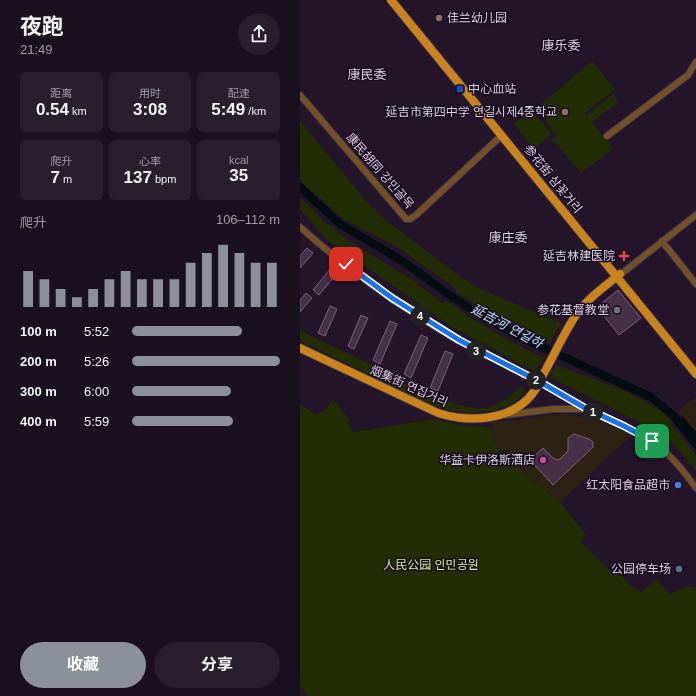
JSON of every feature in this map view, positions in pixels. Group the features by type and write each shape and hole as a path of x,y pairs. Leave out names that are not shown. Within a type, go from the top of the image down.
{"main road":[{"name":"参花街 삼꽃거리","path":"391,0 696,368"},
{"name":"参花街 삼꽃거리","path":"397,0 619,275 696,374"},
{"path":"496,416 523,403 534,392 569,326 581,308 592,296 619,275"},
{"name":"烟集街 연집거리","path":"300,348 438,413 458,418 482,418 496,416"}],"street":[{"path":"607,136 688,75 696,62"},
{"name":"康民胡同 강민골목","path":"300,95 406,219 410,219 416,215 502,135"},
{"path":"619,275 696,214"},
{"path":"300,227 332,254 411,311 477,351 540,382 585,408 641,434 658,446 680,466 696,488"},
{"path":"662,242 696,284"},
{"name":"烟集街 연집거리","path":"496,416 553,409 585,408"}],"shaded area":[{"path":"696,397 696,432 678,410"},
{"path":"562,414 592,418 633,434 560,502 503,455 496,446 491,423"},
{"path":"682,416 696,432 696,450 675,425"}],"green space":[{"path":"592,61 615,89 584,114 586,116 613,94 619,102 592,122 613,149 581,173 556,143 554,144 551,140 557,135 536,109"},
{"path":"531,109 552,134 534,149 514,124"},
{"path":"300,121 368,203 386,220 458,275 480,289 561,323 550,342 508,323 455,292 456,289 399,248 344,219 300,181"},
{"path":"300,197 325,222 338,230 337,233 414,281 442,303 446,300 469,317 494,332 545,358 534,371 452,327 326,239 300,209"},
{"path":"300,330 314,338 351,354 420,390 455,404 484,408 499,403 521,387 526,392 511,405 493,411 466,413 448,410 428,403 300,341"},
{"path":"556,365 636,396 664,414 673,423 671,425 696,455 696,471 674,444 657,432 549,377"},
{"name":"人民公园 인민공원","path":"333,399 349,419 349,427 354,432 434,419 454,424 491,428 496,446 503,455 560,502 586,535 580,541 612,573 616,569 632,587 642,592 656,579 671,595 683,588 696,588 696,696 307,696 300,685 300,405 316,414 324,412"}],"building":[{"path":"307,248 313,253 300,268 300,256"},
{"path":"331,268 337,273 319,295 313,290"},
{"name":"参花基督教堂","path":"618,290 641,318 619,335 597,307"},
{"path":"306,293 312,298 300,312 300,300"},
{"path":"330,306 337,309 325,336 318,333"},
{"path":"361,315 368,318 354,349 348,346"},
{"path":"390,321 397,324 380,364 373,360"},
{"path":"421,335 428,338 411,378 404,374"},
{"path":"445,351 453,354 438,391 430,388"},
{"name":"华益卡伊洛斯酒店","path":"574,434 589,439 593,442 593,447 553,485 530,460 543,448 554,459 559,460 568,451 568,438"}],"waterway":[{"name":"延吉河 연길하","path":"300,187 340,224 404,262 448,294 485,318 518,336 651,397 673,415 696,444"}],"place":[{"name":"佳兰幼儿园","path":"439,18"},
{"name":"中心血站","path":"460,89"},
{"name":"延吉市第四中学 연길시제4중학교","path":"565,112"},
{"name":"延吉林建医院","path":"624,256"},
{"name":"参花基督教堂","path":"617,310"},
{"name":"华益卡伊洛斯酒店","path":"543,460"},
{"name":"红太阳食品超市","path":"678,485"},
{"name":"公园停车场","path":"679,569"}],"district":[{"name":"康乐委","path":"561,45"},
{"name":"康民委","path":"367,74"},
{"name":"康庄委","path":"508,237"}],"route":[{"path":"346,264 411,311 477,351 540,382 585,408 641,434 652,441"}]}
